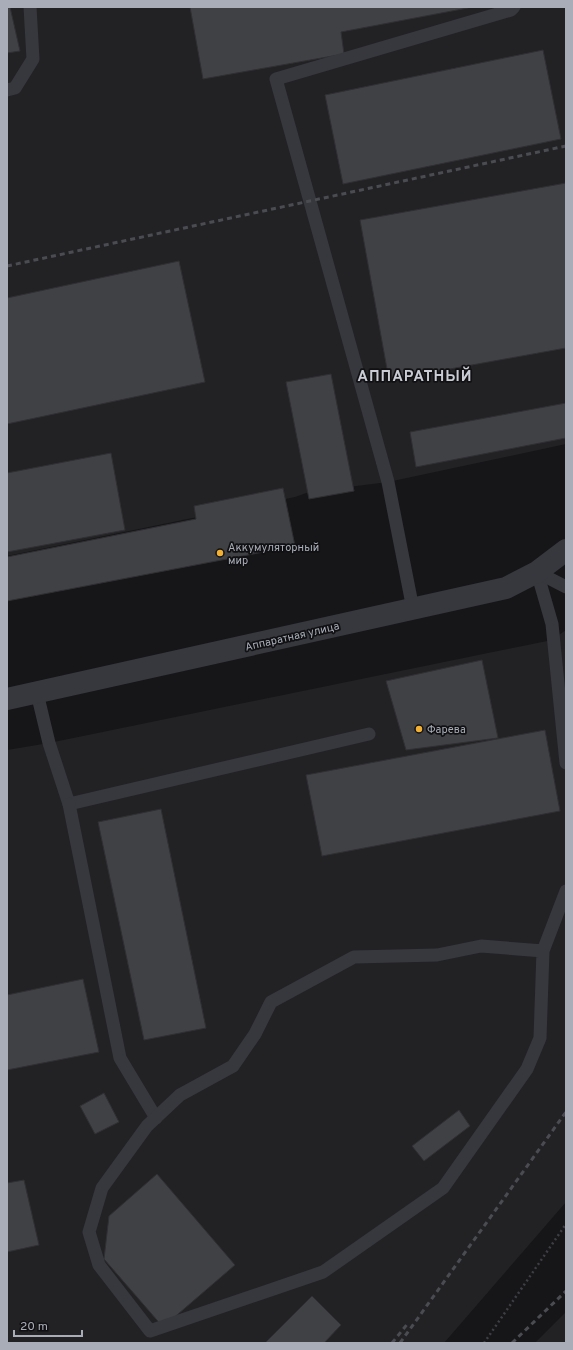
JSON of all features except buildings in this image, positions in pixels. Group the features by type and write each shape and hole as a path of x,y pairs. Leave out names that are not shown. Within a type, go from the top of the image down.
{"street":[{"name":"Аппаратная улица","path":"7,699 506,588 537,572 566,550"}],"lane":[{"path":"7,90 15,88 33,59 30,7"},
{"path":"413,609 388,482 276,79 511,10 514,7"},
{"path":"537,572 566,587"},
{"path":"537,572 552,624 566,763"},
{"path":"37,693 49,743 69,804 120,1058 156,1118"},
{"path":"69,804 369,734"},
{"path":"543,951 481,946 437,955 354,957 272,1002 255,1034 233,1066 180,1095 147,1126 102,1188 89,1232 99,1265 150,1331 323,1272 443,1188 527,1069 540,1038 543,951 566,891"}],"path":[{"path":"484,1343 566,1224"}],"shaded area":[{"path":"7,7 566,7 566,444 388,482 309,492 295,497 7,556"},
{"path":"566,630 566,1202 444,1343 7,1343 7,750 49,743 552,640"},
{"path":"566,1312 566,1343 535,1343"}],"railway":[{"path":"7,266 566,146"},
{"path":"400,1343 566,1112"},
{"path":"512,1343 566,1291"},
{"path":"392,1343 409,1322"}],"place":[{"name":"Аккумуляторный мир","path":"220,553"},
{"name":"Фарева","path":"419,729"}],"district":[{"name":"АППАРАТНЫЙ","path":"415,376"}]}
